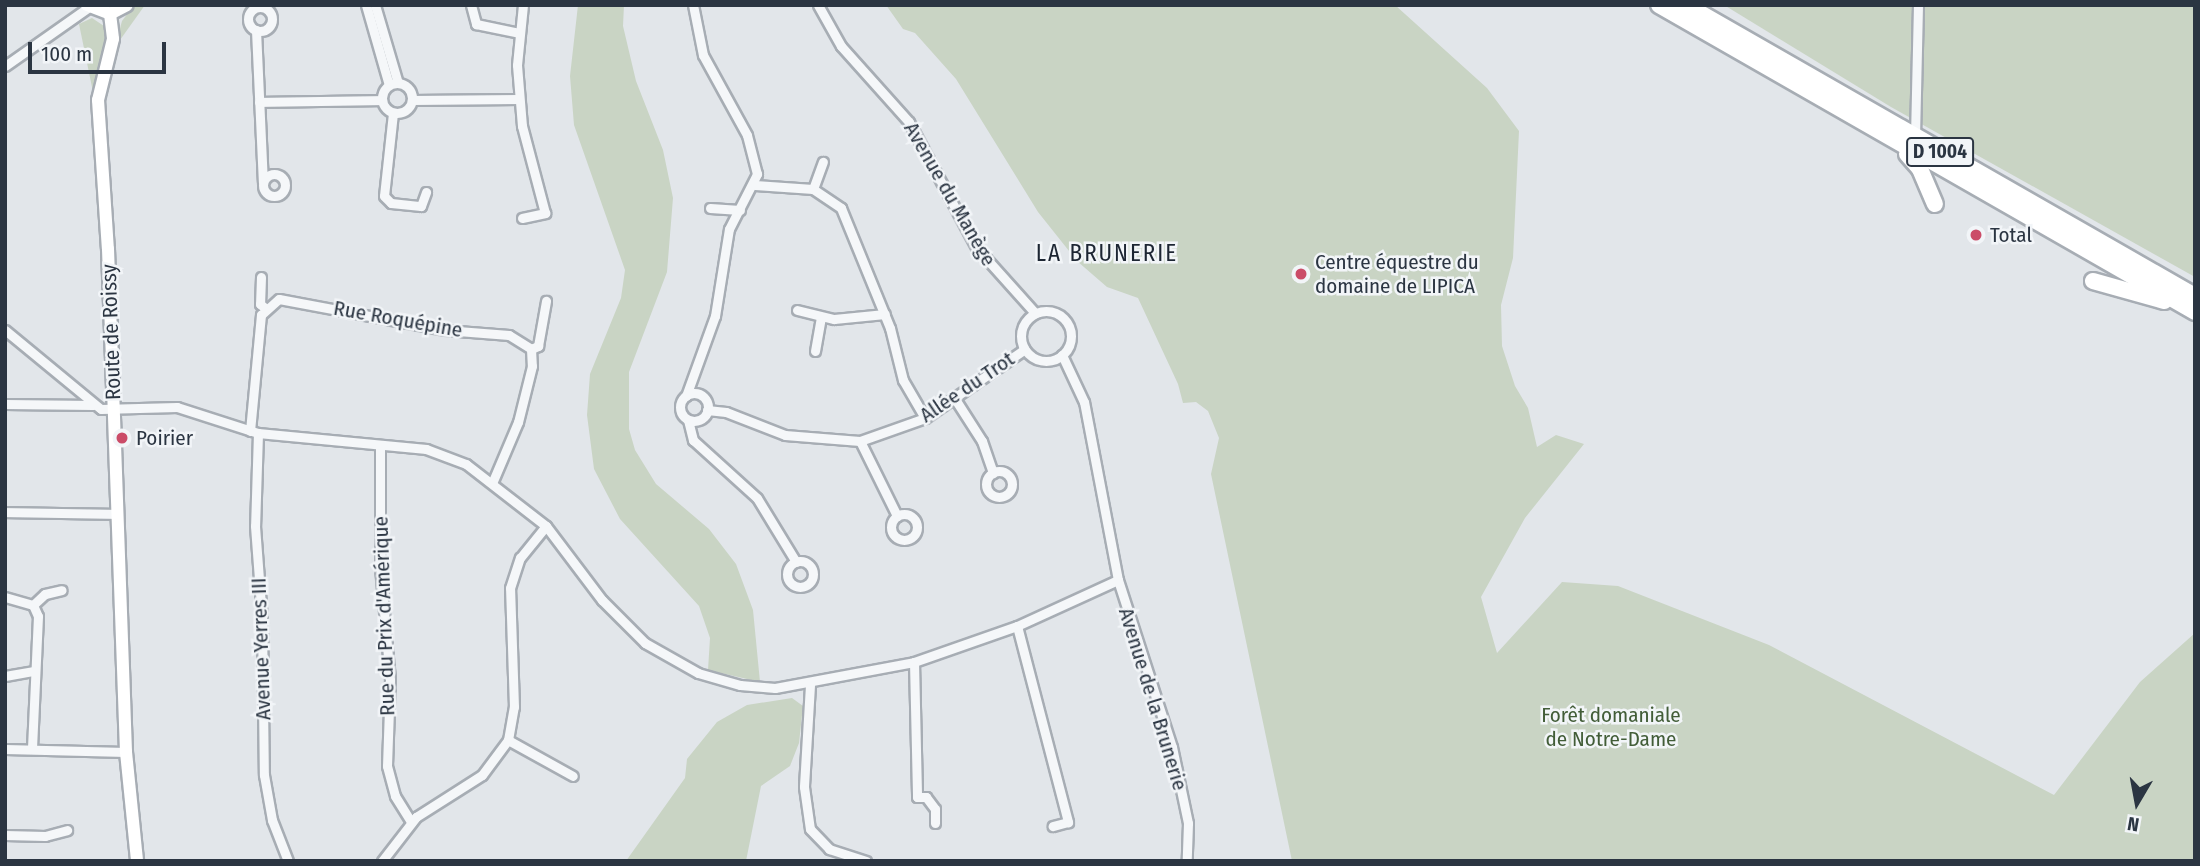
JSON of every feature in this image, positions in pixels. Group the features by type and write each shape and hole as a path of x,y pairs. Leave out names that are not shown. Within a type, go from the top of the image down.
{"highway":[{"name":"D 1004","path":"1659,5 1896,142 2193,306"},
{"name":"D 1004","path":"1686,5 1915,138 2193,306"},
{"path":"1896,142 1920,169 1935,204"},
{"path":"2092,281 2193,306"}],"main road":[{"path":"88,6 110,15 127,5"},
{"name":"Route de Roissy","path":"110,15 113,39 98,100 114,410 125,752 137,861"}],"street":[{"path":"366,5 394,84 410,90 412,100 407,109 393,113"},
{"path":"375,5 394,84"},
{"path":"471,5 476,24 520,33"},
{"path":"522,218 545,213 532,175 519,99 523,5"},
{"path":"693,5 703,55 756,156 755,185 729,229 715,316 680,408 688,420 693,440 757,498 796,562"},
{"name":"Avenue du Manège","path":"818,5 841,46 909,122 976,247 1035,313"},
{"path":"1915,138 1918,5"},
{"path":"5,66 88,6"},
{"path":"256,30 262,181"},
{"path":"382,100 394,84"},
{"path":"412,100 519,99"},
{"path":"259,102 382,100"},
{"path":"382,100 393,113 384,196 391,203 421,206 426,192"},
{"path":"813,189 823,162"},
{"path":"755,185 813,189 841,208 859,261 885,314 903,380 925,418"},
{"path":"710,208 740,210"},
{"path":"254,432 265,308 260,304 261,277"},
{"name":"Rue Roquépine","path":"265,308 287,298 397,322 509,335 531,349"},
{"path":"493,481 523,407 532,366 531,349 538,346 546,301"},
{"path":"797,310 821,318 885,314"},
{"path":"1050,311 1068,324 1071,340 1062,355 1038,359 1025,349 1021,333 1035,313 1050,311"},
{"path":"815,351 821,318"},
{"path":"5,330 93,405"},
{"name":"Allée du Trot","path":"707,410 726,412 785,435 860,442 925,418 955,399 981,376 1025,349"},
{"name":"Avenue de la Brunerie","path":"1062,355 1084,402 1118,580 1170,740 1188,824 1187,861"},
{"path":"686,396 703,397 707,410 700,420 688,420"},
{"path":"955,399 982,441 993,473"},
{"path":"5,404 93,405 114,410 177,407 254,432 441,453 493,481 545,526 616,617 663,655 698,673 740,685 810,685 914,662 1017,626 1118,580"},
{"name":"Avenue Yerres III","path":"254,432 255,527 262,620 264,775 272,820 288,861"},
{"path":"860,442 897,516"},
{"name":"Rue du Prix d'Amérique","path":"380,446 380,567 390,680 387,766 395,796 411,822"},
{"path":"5,512 117,514"},
{"path":"382,861 411,822 482,775 508,740 514,707 510,588 520,558 545,526"},
{"path":"33,605 45,594 62,590"},
{"path":"5,597 33,605"},
{"path":"32,749 33,671 39,620 33,605"},
{"path":"1017,626 1068,822 1053,826"},
{"path":"914,662 917,797 926,797 935,809 934,823"},
{"path":"5,676 33,671"},
{"path":"810,685 804,787 810,830 829,849 866,861"},
{"path":"508,740 573,776"},
{"path":"5,749 125,752"},
{"path":"5,835 45,836 67,830"}],"green space":[{"path":"134,5 145,5 115,47 122,21"},
{"path":"578,5 624,5 623,26 636,81 663,150 673,198 667,272 629,372 629,429 635,450 656,484 709,529 736,564 753,610 760,682 708,670 710,638 699,606 620,519 594,469 587,415 590,374 621,298 625,270 574,125 570,76"},
{"name":"Forêt domaniale de Notre-Dame","path":"886,5 1395,5 1487,88 1519,131 1513,258 1501,305 1502,346 1515,386 1528,408 1537,447 1556,435 1584,444 1525,518 1481,597 1497,653 1562,582 1618,586 1769,645 2054,795 2140,682 2195,633 2195,861 1292,861 1211,474 1219,438 1208,411 1196,402 1183,403 1178,384 1138,298 1107,287 1077,261 1038,212 956,79 915,33 903,29"},
{"path":"1724,5 2195,5 2195,277 1891,107"},
{"path":"92,18 104,26 108,39 93,92 79,24"},
{"path":"792,698 803,706 799,743 790,766 761,786 746,861 626,861 685,778 687,759 717,722 747,705"}],"place":[{"name":"Total","path":"1976,235"},
{"name":"Centre équestre du domaine de LIPICA","path":"1301,274"},
{"name":"Poirier","path":"122,438"}],"district":[{"name":"LA BRUNERIE","path":"1107,253"}]}
